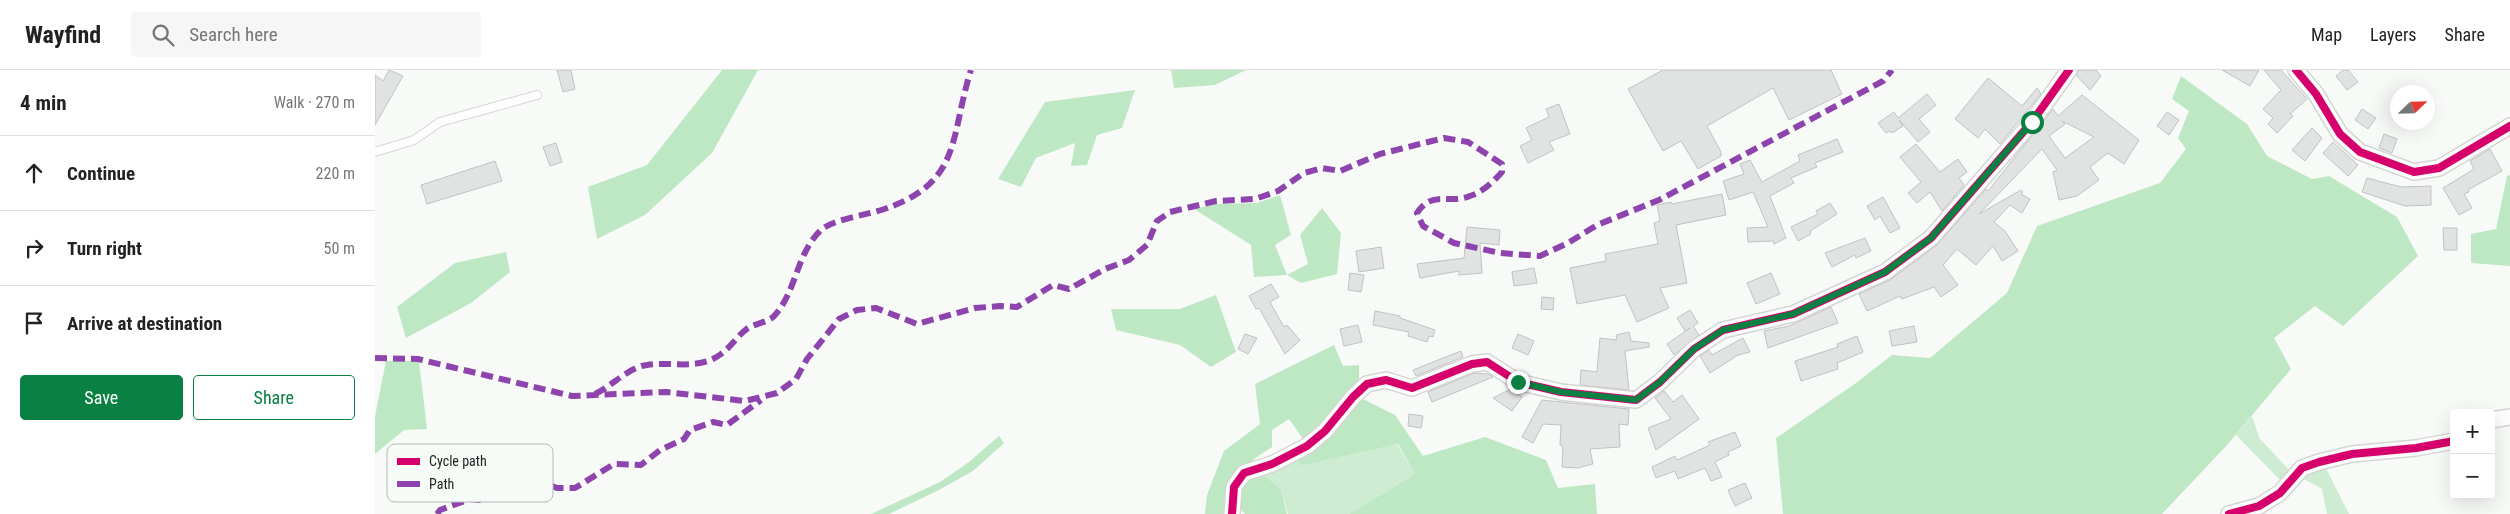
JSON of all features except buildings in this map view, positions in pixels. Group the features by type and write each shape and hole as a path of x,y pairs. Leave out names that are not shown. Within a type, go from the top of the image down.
{"street":[{"path":"1232,514 1234,487 1244,473 1272,464 1307,446 1325,430 1353,397 1367,384 1386,380 1412,388 1472,364 1487,362 1518,382 1561,392 1636,400 1660,382 1694,349 1723,330 1793,314 1885,272 1931,238 2032,122 2069,70"},
{"path":"2296,70 2316,94 2340,134 2360,152 2414,172 2439,168 2510,126"},
{"path":"2495,419 2510,417"},
{"path":"2229,514 2259,506 2280,493 2301,468 2319,462 2353,454 2416,448 2450,442"}],"lane":[{"path":"375,152 413,140 440,122 537,95"}],"green space":[{"path":"722,70 758,70 712,153 645,215 597,239 588,187 647,165"},
{"path":"1171,70 1246,70 1215,85 1174,88"},
{"path":"2181,76 2247,124 2267,156 2312,179 2329,176 2397,217 2418,256 2343,326 2315,306 2274,338 2291,369 2228,444 2162,514 1783,514 1776,438 1856,383 1892,355 1930,358 2007,293 2037,226 2160,183 2186,149 2178,138 2189,111 2172,99"},
{"path":"1135,90 1122,128 1097,135 1087,165 1071,166 1075,143 1036,158 1021,187 998,179 1045,102"},
{"path":"2510,175 2510,266 2471,263 2471,234 2496,229 2507,176"},
{"path":"1280,195 1291,235 1275,245 1287,275 1254,277 1251,245 1194,209 1216,204 1257,203"},
{"path":"1322,208 1341,233 1337,274 1301,283 1287,275 1308,264 1300,235"},
{"path":"506,252 510,272 471,303 406,338 397,307 455,263"},
{"path":"1216,295 1236,352 1211,367 1180,345 1116,330 1111,309 1180,309"},
{"path":"1334,345 1343,366 1359,365 1359,385 1320,428 1303,439 1289,419 1272,430 1272,447 1244,467 1235,481 1228,514 1205,514 1207,495 1224,451 1260,424 1255,384"},
{"path":"386,361 419,361 427,429 404,430 375,454 375,416"},
{"path":"1359,397 1395,415 1423,456 1485,437 1546,460 1558,488 1595,484 1597,514 1349,514 1415,474 1398,444 1301,466 1298,456"},
{"path":"2252,416 2260,439 2290,471 2282,482 2236,435"},
{"path":"999,436 1004,443 973,471 889,514 871,514 940,482 969,462"},
{"path":"1397,444 1415,474 1349,514 1288,514 1281,489 1259,471 1298,456 1302,466"},
{"path":"2326,468 2349,514 2327,514 2322,489 2302,478 2311,469"},
{"path":"1259,471 1281,489 1287,514 1245,514 1238,506 1243,485 1249,477"}],"marked path":[{"path":"595,394 640,366 695,364 713,359 728,348 748,328 775,315 788,295 806,250 821,230 840,221 878,211 905,200 925,188 939,173 948,157 971,70"},
{"path":"375,358 418,359 572,396 666,392 745,401 777,393 796,379 807,359 839,319 857,310 876,308 917,324 975,308 1017,307 1053,285 1069,289 1105,269 1129,260 1147,245 1157,221 1170,212 1216,201 1255,199 1278,191 1304,173 1322,168 1340,171 1380,154 1444,138 1468,142 1502,164 1502,172 1475,194 1462,198 1429,201 1417,213 1423,226 1454,243 1500,253 1540,256 1568,243 1597,225 1659,200 1883,81 1892,70"},
{"path":"553,486 575,488 614,464 641,465 660,450 684,439 690,430 713,422 727,425 761,400"},
{"path":"437,514 440,510 462,502"}],"cycle path":[{"path":"1232,514 1234,487 1244,473 1272,464 1307,446 1325,431 1353,397 1367,384 1386,380 1412,388 1472,364 1487,362 1518,382 1561,392 1636,400 1660,382 1694,349 1723,330 1793,314 1885,272 1931,238 2032,122 2069,70"},
{"path":"2296,70 2316,94 2340,134 2360,152 2414,172 2439,168 2510,126"},
{"path":"2229,514 2259,506 2280,493 2302,468 2319,462 2352,454 2416,448 2450,442"}],"route":[{"path":"1518,382 1561,392 1636,400 1660,382 1694,349 1723,330 1793,314 1885,272 1931,238 2032,122"}]}
